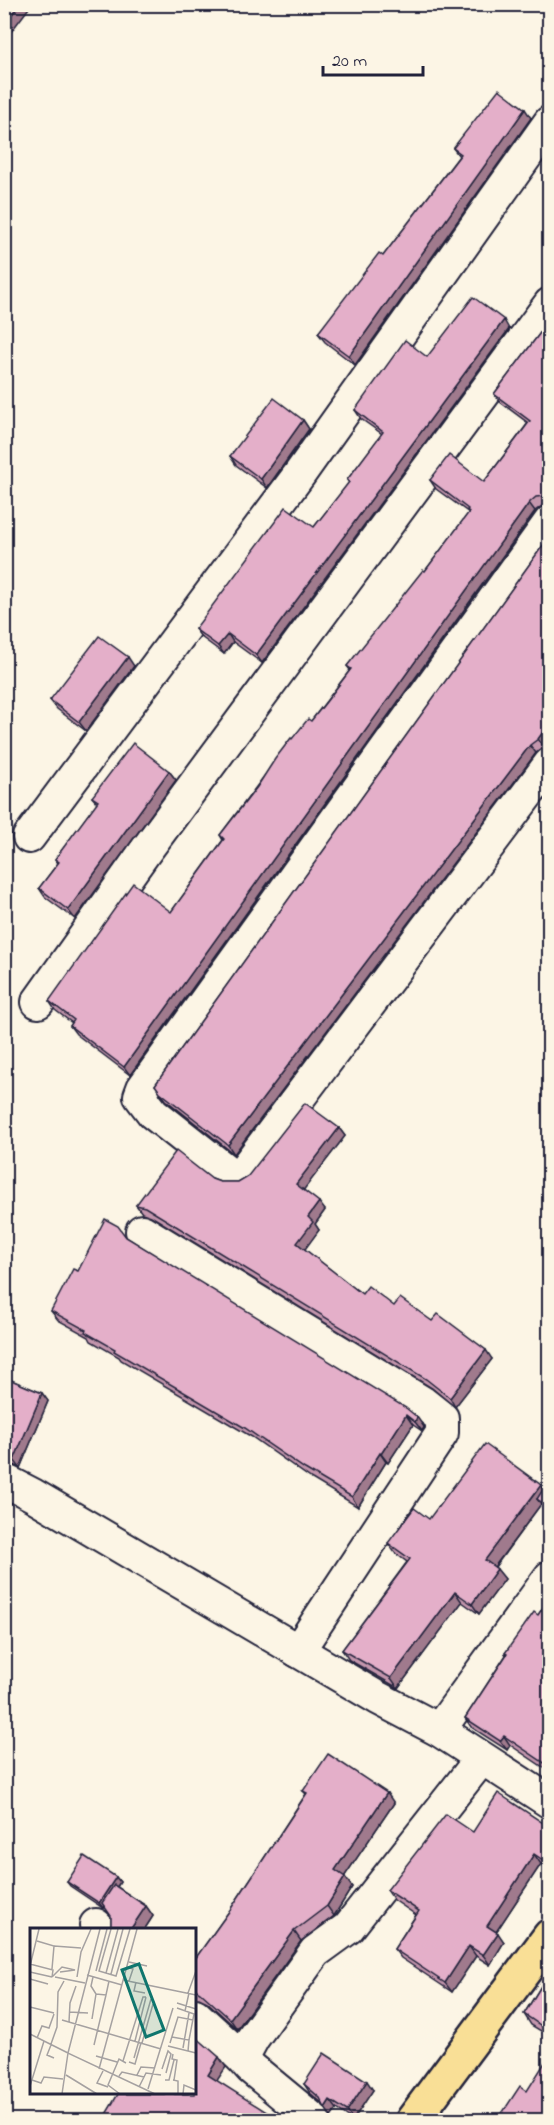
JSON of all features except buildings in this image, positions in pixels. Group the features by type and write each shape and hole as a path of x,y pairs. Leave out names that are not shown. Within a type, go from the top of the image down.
{"highway":[{"path":"413,2121 549,1936"}],"street":[{"path":"29,837 299,476 549,122"},
{"path":"38,1002 144,853 549,304"},
{"path":"549,522 143,1088 140,1096 153,1113 229,1173 236,1174 245,1169 549,764"},
{"path":"142,1231 423,1403 442,1418 442,1433 298,1651"},
{"path":"18,1487 378,1698 439,1730 549,1802"},
{"path":"439,1730 549,1577"},
{"path":"242,2058 253,2038 315,1952 348,1928 481,1759"},
{"path":"196,2016 251,2068 314,2121"}]}
